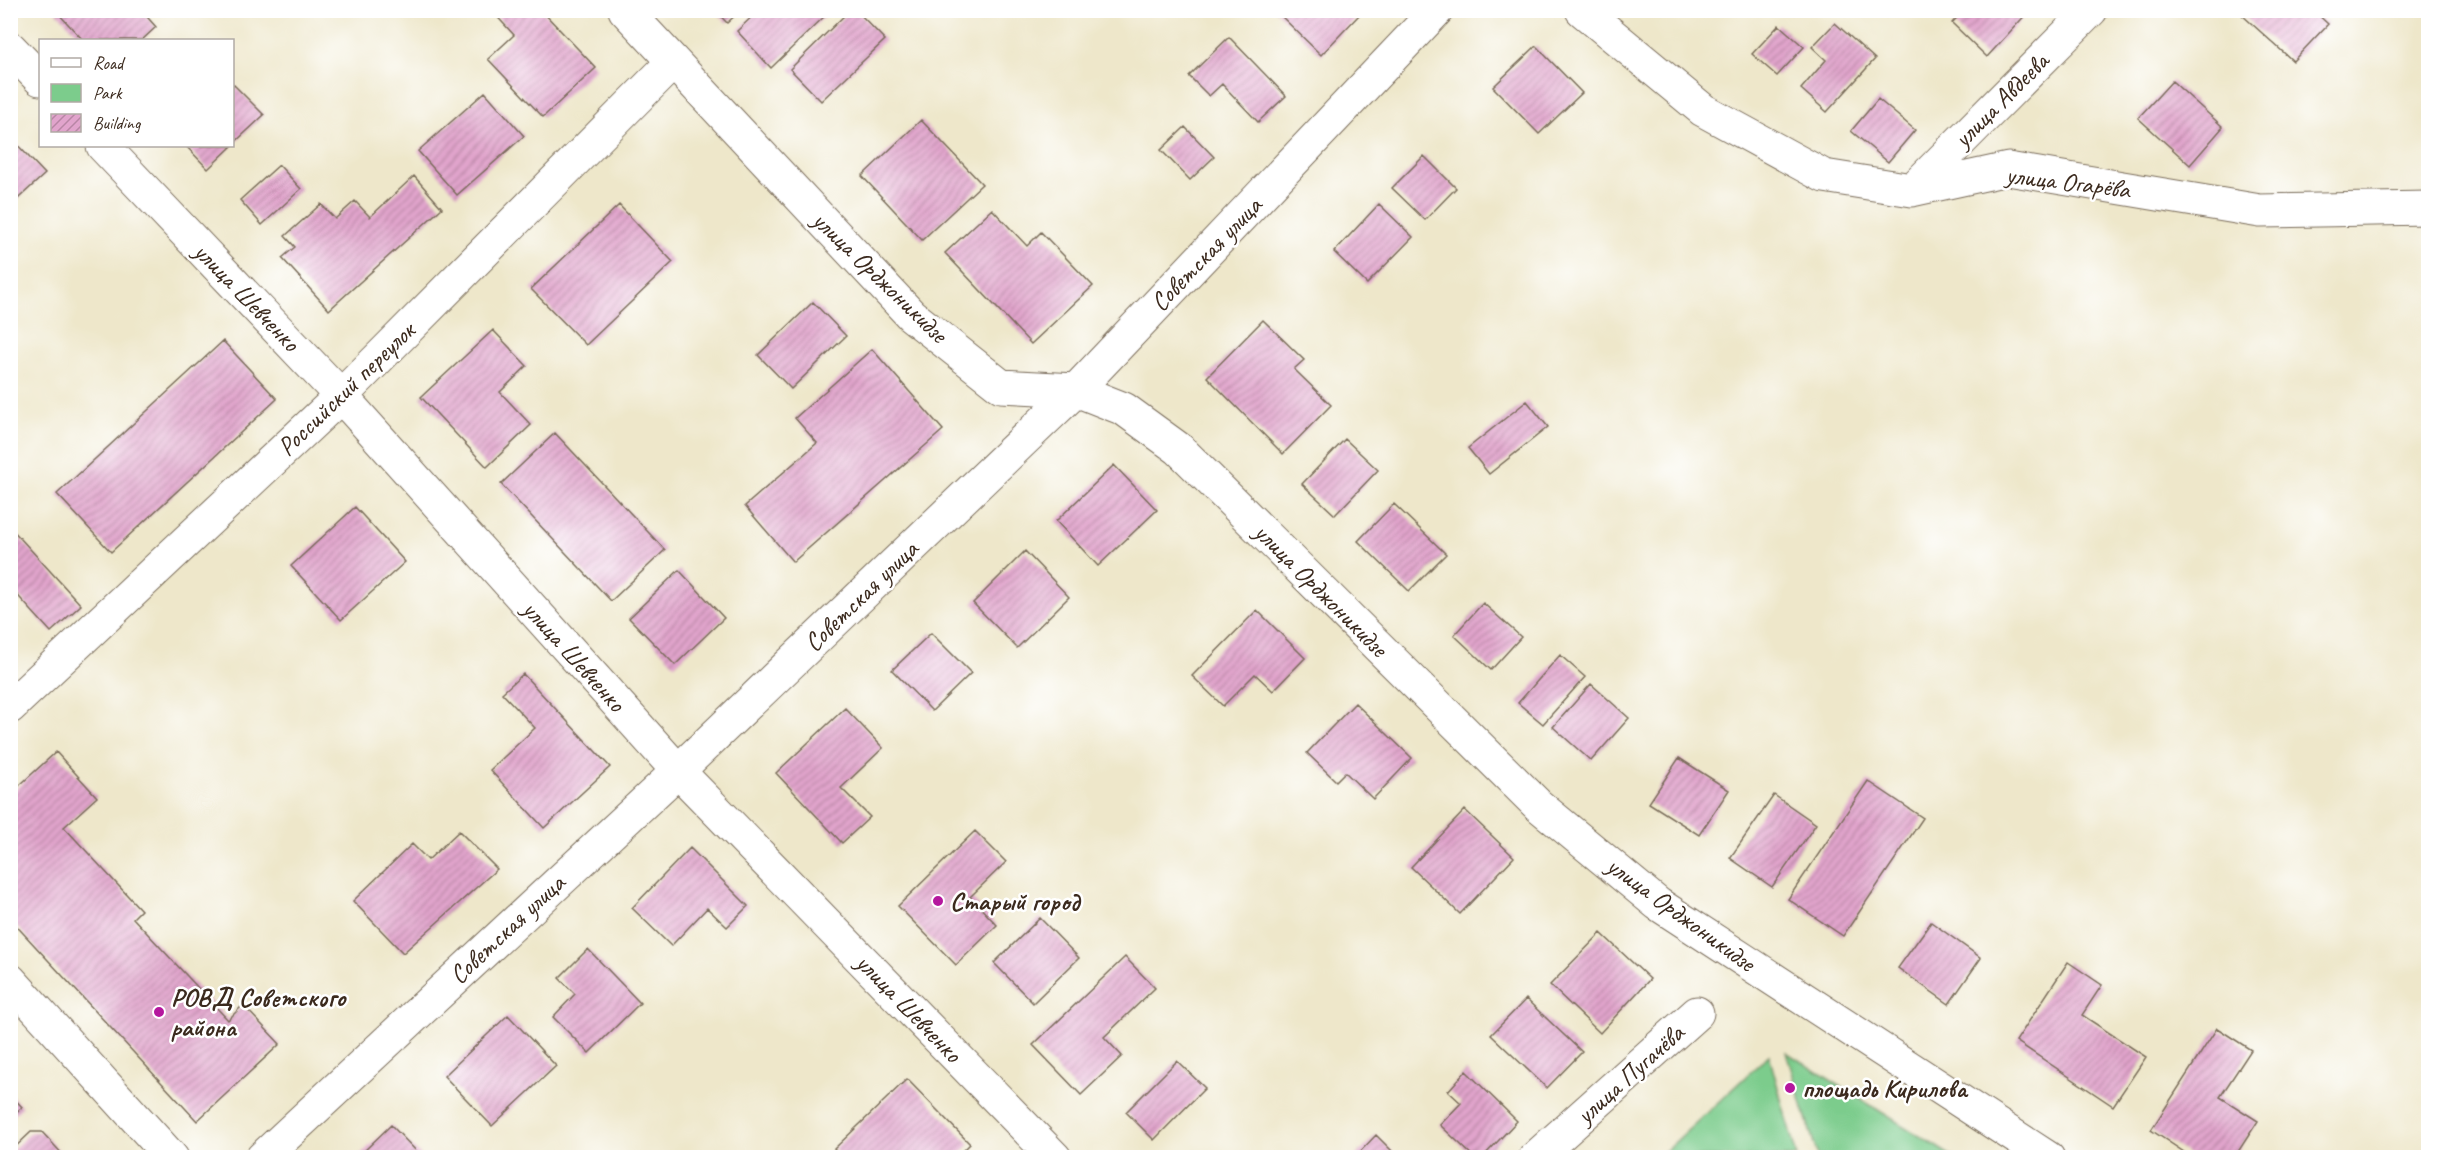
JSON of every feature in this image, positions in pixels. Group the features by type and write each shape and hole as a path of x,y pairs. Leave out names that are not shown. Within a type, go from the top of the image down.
{"street":[{"name":"улица Орджоникидзе","path":"625,10 672,63 911,315 1001,386 1076,390 1124,409 1179,449 1538,805 1658,904 2048,1158"},
{"name":"Советская улица","path":"262,1158 678,771 1076,390 1437,10"},
{"name":"улица Огарёва","path":"1582,10 1703,110 1824,176 1912,190 2008,169 2260,211 2428,208"},
{"name":"улица Авдеева","path":"1912,190 2091,10"},
{"path":"10,48 39,78"},
{"name":"Российский переулок","path":"10,707 341,396 672,63"},
{"name":"улица Шевченко","path":"104,147 341,396 678,771 1048,1155"},
{"path":"10,980 172,1158"},
{"name":"улица Пугачёва","path":"1535,1158 1697,1013"}],"green space":[{"path":"1786,1052 1953,1157 1818,1157"},
{"path":"1769,1055 1797,1157 1659,1157"}],"building":[{"path":"55,10 141,10 156,27 143,39 82,39"},
{"path":"491,10 541,10 596,68 543,117 488,59 514,35"},
{"path":"715,10 741,10 727,23"},
{"path":"759,10 824,10 827,14 771,68 737,31"},
{"path":"850,10 856,10 885,40 821,101 790,69"},
{"path":"1275,10 1359,10 1361,13 1321,55"},
{"path":"1964,10 2030,10 1987,57 1952,23"},
{"path":"2245,10 2313,10 2328,24 2293,61 2241,14"},
{"path":"1835,23 1875,59 1827,112 1801,89 1826,60 1812,47"},
{"path":"1779,25 1804,47 1777,76 1752,54"},
{"path":"1229,37 1286,96 1258,122 1222,84 1209,96 1189,76"},
{"path":"1536,46 1582,93 1539,134 1493,87"},
{"path":"2172,81 2223,127 2190,165 2138,118"},
{"path":"234,85 264,115 234,143"},
{"path":"485,92 524,136 457,195 418,151"},
{"path":"1878,99 1915,130 1888,162 1851,131"},
{"path":"921,120 982,184 922,240 862,176"},
{"path":"1185,127 1214,157 1190,180 1161,150"},
{"path":"10,137 45,174 10,206"},
{"path":"187,147 231,147 208,169"},
{"path":"1424,156 1456,188 1425,220 1392,188"},
{"path":"279,165 301,189 262,225 240,200"},
{"path":"414,176 442,208 329,310 282,258 295,247 285,236 321,204 335,219 355,201 370,217"},
{"path":"1379,204 1413,237 1367,284 1334,252"},
{"path":"619,205 673,262 586,345 531,289"},
{"path":"992,209 1027,246 1041,232 1093,286 1031,344 945,253"},
{"path":"813,302 846,336 791,389 758,355"},
{"path":"1263,320 1304,360 1294,369 1331,405 1283,454 1207,377"},
{"path":"493,330 527,366 500,392 531,425 487,467 421,397"},
{"path":"223,341 277,399 111,552 57,494"},
{"path":"872,349 943,430 793,562 745,506 817,443 795,418"},
{"path":"1527,401 1548,427 1489,474 1468,448"},
{"path":"555,433 665,550 611,601 501,484"},
{"path":"1345,439 1378,470 1335,515 1302,484"},
{"path":"1114,465 1157,510 1098,566 1056,521"},
{"path":"1394,504 1446,554 1409,591 1358,541"},
{"path":"355,507 405,562 341,620 291,566"},
{"path":"10,527 81,605 51,632 10,587"},
{"path":"1025,551 1069,597 1017,648 973,603"},
{"path":"679,570 724,618 675,665 629,618"},
{"path":"1483,603 1521,637 1491,670 1454,635"},
{"path":"1257,610 1305,658 1273,691 1255,674 1223,706 1192,676"},
{"path":"931,633 971,673 932,711 892,670"},
{"path":"1560,655 1585,677 1543,724 1518,703"},
{"path":"523,674 610,767 544,828 490,770 535,728 502,693"},
{"path":"1591,684 1629,718 1591,761 1553,727"},
{"path":"1355,703 1412,758 1373,799 1345,772 1336,781 1307,753"},
{"path":"845,708 883,748 841,788 870,817 842,843 776,773"},
{"path":"56,752 97,797 64,827 141,910 133,918 228,1020 243,1005 280,1044 197,1121 10,919 10,794"},
{"path":"1679,758 1729,790 1699,835 1649,803"},
{"path":"1868,781 1923,818 1843,936 1788,899"},
{"path":"1774,795 1816,824 1772,887 1730,858"},
{"path":"1465,810 1514,857 1460,914 1411,867"},
{"path":"459,831 497,869 403,953 353,901 412,844 428,860"},
{"name":"Старый город","path":"975,831 1006,862 970,897 997,925 956,965 898,906"},
{"path":"690,848 748,906 727,927 707,908 671,946 632,908"},
{"path":"1040,918 1079,958 1033,1003 994,963"},
{"path":"1931,922 1981,958 1949,1004 1898,968"},
{"path":"1601,933 1650,979 1600,1033 1550,985"},
{"path":"588,949 640,1003 589,1053 553,1017 575,994 559,978"},
{"path":"1125,957 1155,988 1104,1037 1122,1056 1081,1095 1033,1045"},
{"path":"2068,962 2102,985 2082,1015 2146,1057 2113,1106 2016,1041"},
{"path":"1526,999 1582,1052 1547,1088 1491,1035"},
{"path":"508,1015 556,1066 492,1126 444,1076"},
{"path":"2217,1028 2251,1050 2220,1097 2258,1121 2234,1158 2193,1158 2151,1130"},
{"path":"1177,1061 1205,1088 1154,1140 1126,1112"},
{"path":"1466,1071 1517,1121 1482,1158 1475,1158 1440,1125 1461,1103 1448,1091"},
{"path":"907,1079 970,1144 956,1158 842,1158 834,1149"},
{"path":"10,1094 22,1107 10,1118"},
{"path":"391,1125 423,1158 357,1158"},
{"path":"31,1132 42,1132 66,1158 10,1158 10,1152"},
{"path":"1376,1135 1399,1158 1354,1158"}],"place":[{"name":"Старый город","path":"938,901"},
{"name":"РОВД Советского района","path":"159,1012"},
{"name":"площадь Кирилова","path":"1790,1088"}]}
